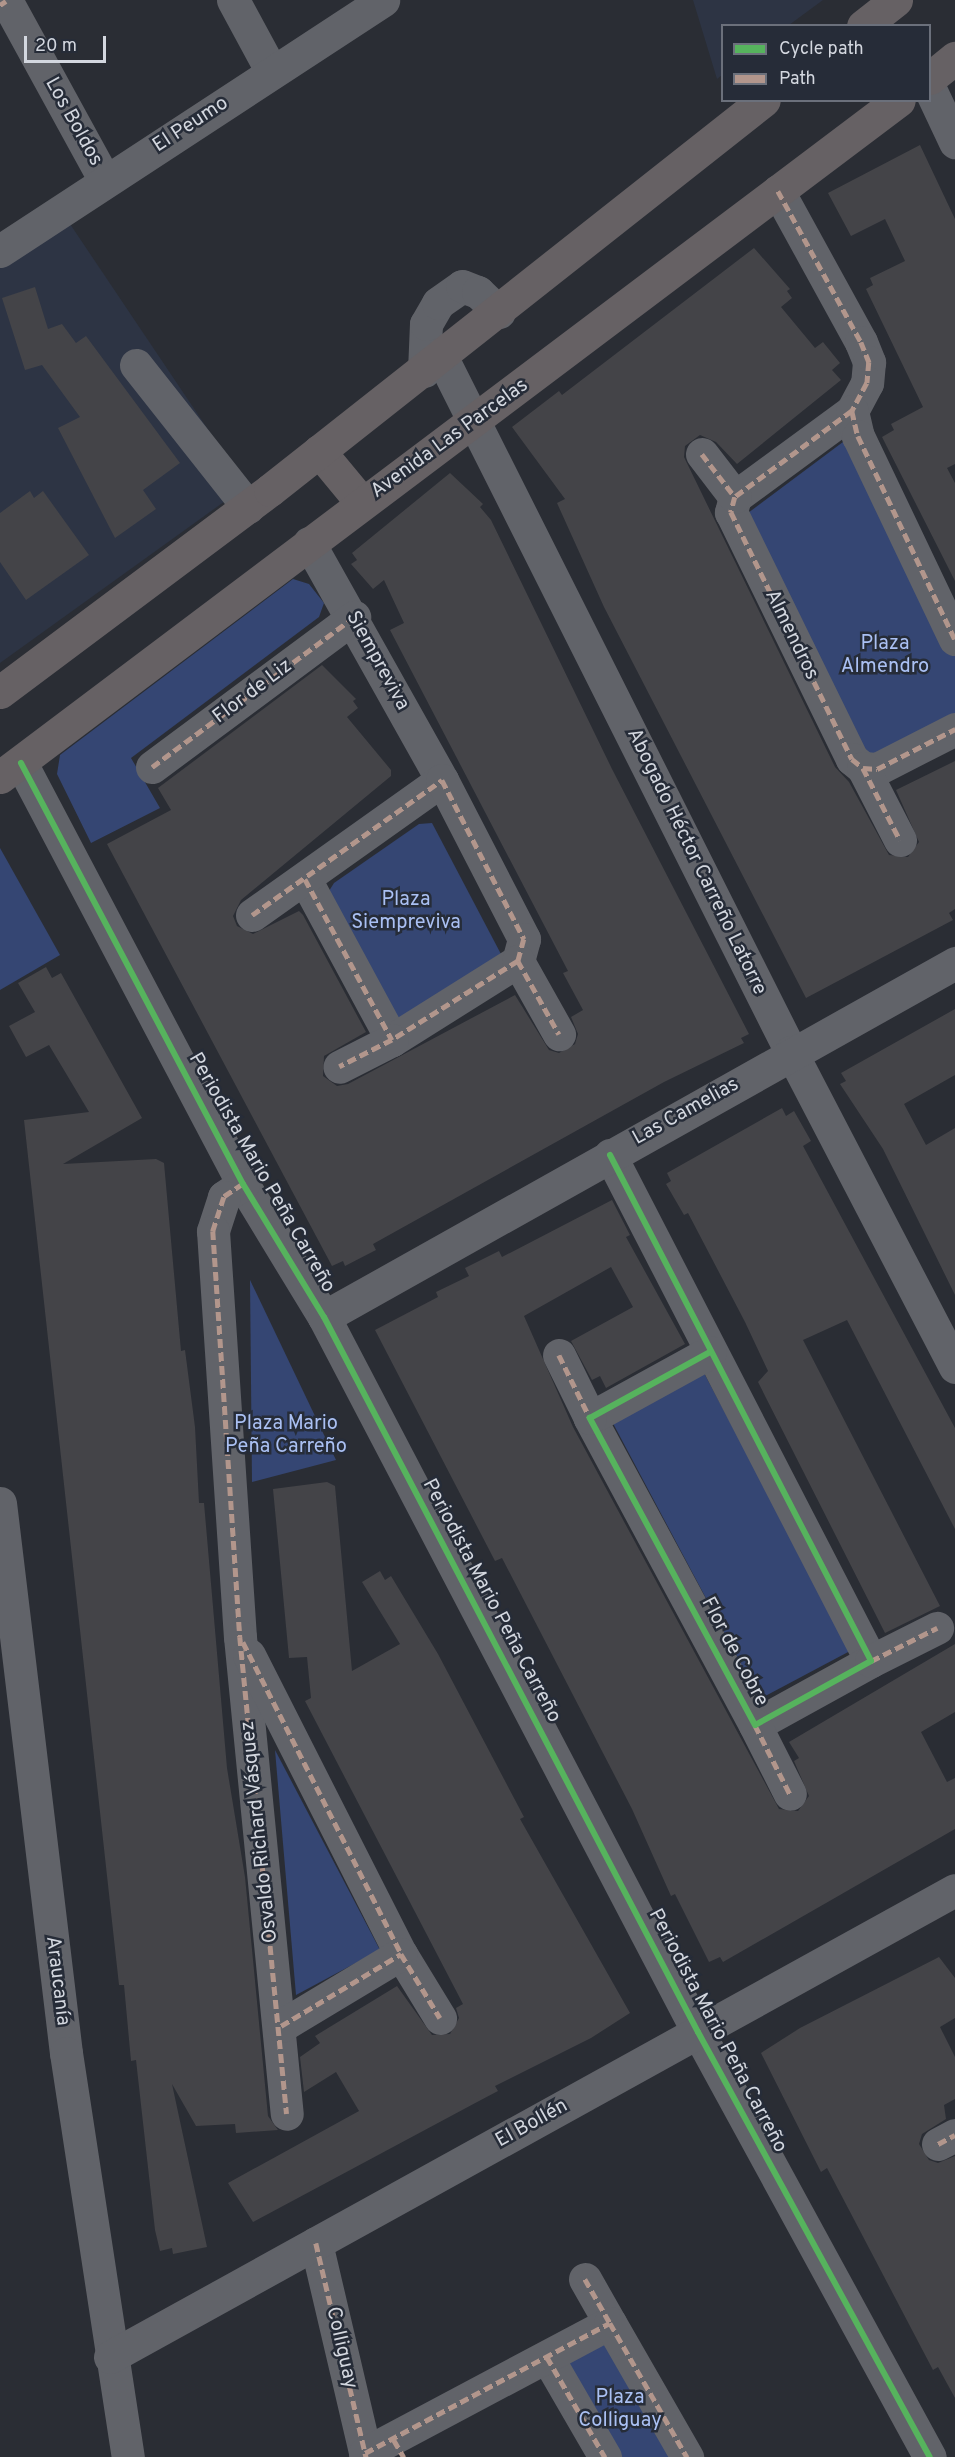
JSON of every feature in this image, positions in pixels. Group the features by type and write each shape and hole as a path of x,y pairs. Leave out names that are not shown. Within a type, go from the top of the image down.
{"main road":[{"path":"931,77 955,58"},
{"path":"0,692 248,507 499,312 762,102"},
{"name":"Avenida Las Parcelas","path":"11,770 362,503 897,102"},
{"path":"320,451 362,503"}],"street":[{"path":"233,0 272,72"},
{"name":"El Peumo","path":"0,252 383,0"},
{"name":"Los Boldos","path":"4,2 105,181"},
{"path":"931,91 955,142"},
{"path":"702,454 735,497 852,411 867,383 869,362 778,191"},
{"path":"432,363 426,324 438,303 462,286 478,292 499,312"},
{"name":"Abogado Héctor Carreño Latorre","path":"432,363 476,419 791,1052 955,1368"},
{"path":"136,365 248,507"},
{"path":"852,411 858,436 955,639"},
{"name":"Almendros","path":"735,497 731,512 852,759 863,768 900,840"},
{"name":"Siempreviva","path":"309,543 354,617 524,939 518,961"},
{"name":"Flor de Liz","path":"152,767 354,617"},
{"path":"863,768 877,769 955,729"},
{"name":"Periodista Mario Peña Carreño","path":"11,770 243,1184 324,1317 698,2032 930,2457"},
{"path":"252,915 442,780"},
{"path":"305,879 392,1040"},
{"path":"339,1067 392,1040 518,961 559,1034"},
{"name":"Las Camelias","path":"324,1317 791,1052 955,963"},
{"path":"610,1155 872,1661"},
{"name":"Osvaldo Richard Vásquez","path":"243,1184 224,1197 213,1231 240,1637 287,2114"},
{"path":"590,1418 710,1352"},
{"name":"Flor de Cobre","path":"559,1355 590,1418 790,1794"},
{"name":"Araucanía","path":"0,1503 59,1995 110,2357 128,2457"},
{"name":"Flor de Cobre","path":"755,1725 937,1628"},
{"name":"Osvaldo Richard Vásquez","path":"240,1637 401,1954 440,2018"},
{"name":"El Bollén","path":"110,2357 955,1890"},
{"path":"280,2026 401,1954"},
{"name":"Colliguay","path":"316,2243 365,2455 399,2448 548,2356 610,2323"},
{"path":"585,2279 687,2457"},
{"path":"548,2356 604,2457"}],"shaded area":[{"path":"693,0 823,0 790,24 721,24 721,76 717,79"},
{"path":"68,221 246,486 0,663 0,268"}],"green space":[{"name":"Plaza Almendro","path":"851,436 955,653 955,723 876,762 862,755 748,513"},
{"path":"293,579 309,584 324,603 319,617 131,758 160,808 91,843 57,774 60,755"},
{"name":"Plaza Siempreviva","path":"432,823 502,956 394,1022 324,899 334,883 419,824"},
{"path":"0,848 60,955 0,990"},
{"name":"Plaza Mario Peña Carreño","path":"250,1280 336,1460 252,1482"},
{"path":"704,1373 851,1650 760,1699 612,1422"},
{"path":"275,1750 380,1950 296,1995"},
{"name":"Plaza Colliguay","path":"606,2339 674,2457 620,2457 566,2363"}],"building":[{"path":"920,145 955,219 955,464 947,468 955,483 955,581 882,437 894,430 891,424 923,407 866,289 873,285 870,278 905,261 885,219 851,236 828,193"},
{"path":"754,248 790,289 787,291 792,298 781,307 815,348 823,342 840,363 832,370 841,380 737,464 716,442 700,435 685,446 684,457 835,767 849,782 889,855 908,857 919,842 896,790 955,761 955,909 949,913 953,920 806,998 604,607 557,503 565,499 512,427 559,391 562,395"},
{"path":"35,287 48,329 62,324 76,343 86,336 180,463 143,490 156,509 115,538 58,428 80,417 42,365 25,370 2,298"},
{"path":"450,473 483,504 480,507 491,520 612,769 749,1034 741,1038 744,1043 664,1082 373,1244 376,1250 345,1266 343,1261 332,1266 107,844 171,810 158,788 322,665 356,699 353,701 358,708 347,717 391,770 391,776 241,900 233,916 237,926 253,934 299,911 303,915 366,1032 324,1056 323,1076 337,1086 348,1084 515,995 549,1050 559,1053 575,1044 578,1034 571,1017 583,1010 563,973 568,971 390,630 404,623 384,580 373,589 351,564 357,560 352,553"},
{"path":"30,491 34,498 43,491 89,555 26,600 0,562 0,513"},
{"path":"46,967 52,978 61,973 142,1118 63,1164 156,1159 164,1163 181,1351 185,1350 195,1427 199,1503 204,1503 227,1768 245,1877 268,2116 278,2130 236,2133 235,2124 196,2126 172,2084 207,2247 173,2254 172,2248 160,2251 155,2230 136,2060 131,2061 124,1985 119,1985 24,1120 89,1112 49,1045 26,1057 9,1026 35,1012 18,983"},
{"path":"955,1009 955,1075 904,1104 926,1145 955,1128 955,1295 883,1149 840,1084 846,1081 841,1073"},
{"path":"782,1108 786,1116 794,1111 811,1141 803,1146 955,1428 955,1529 847,1320 803,1340 940,1606 885,1633 758,1382 768,1371 745,1322 688,1213 684,1215 666,1184 671,1181 667,1173"},
{"path":"612,1200 630,1235 626,1237 685,1344 606,1388 600,1376 592,1380 571,1341 633,1307 611,1267 524,1316 573,1427 779,1809 798,1811 809,1796 794,1761 799,1758 789,1742 955,1644 955,1712 921,1732 947,1782 955,1778 955,1829 723,1962 720,1957 709,1962 675,1894 671,1896 632,1809 502,1558 495,1561 375,1330 438,1297 436,1292 469,1276 465,1268 499,1251 502,1257"},
{"path":"327,1482 335,1486 352,1671 400,1644 362,1582 380,1571 385,1580 391,1576 438,1654 524,1817 520,1819 630,2013 591,2038 495,2086 498,2091 253,2222 228,2183 359,2111 336,2072 304,2092 300,2057 320,2043 315,2036 397,1986 432,2035 450,2034 459,2018 456,2008 463,2004 305,1701 311,1698 307,1657 289,1658 273,1489"},
{"path":"939,1957 955,1978 955,2018 940,2027 955,2057 955,2099 944,2105 946,2119 922,2134 919,2144 929,2160 938,2163 955,2156 955,2398 938,2367 933,2370 827,2168 821,2172 761,2053 800,2028"}],"marked path":[{"path":"0,5 6,1"},
{"path":"778,191 861,342 869,362 867,383 852,411 735,497 731,512 852,759 863,768 877,769 955,729"},
{"path":"852,411 858,436 955,639"},
{"path":"702,454 735,497"},
{"path":"152,767 354,617"},
{"path":"863,768 900,840"},
{"path":"252,915 442,780 524,939 518,961 392,1040 339,1067"},
{"path":"305,879 392,1040"},
{"path":"518,961 559,1034"},
{"path":"243,1184 224,1197 213,1231 240,1637 287,2114"},
{"path":"559,1355 590,1418"},
{"path":"871,1661 937,1628"},
{"path":"243,1642 401,1954 440,2018"},
{"path":"755,1725 790,1794"},
{"path":"281,2026 401,1954"},
{"path":"938,2144 955,2135"},
{"path":"316,2243 366,2457"},
{"path":"585,2279 610,2323"},
{"path":"365,2453 610,2323 687,2457"},
{"path":"547,2357 605,2457"},
{"path":"394,2440 404,2457"}],"cycle path":[{"path":"21,763 243,1184 324,1317 698,2032 930,2457"},
{"path":"610,1155 871,1661 755,1725 590,1418 710,1352"}]}
